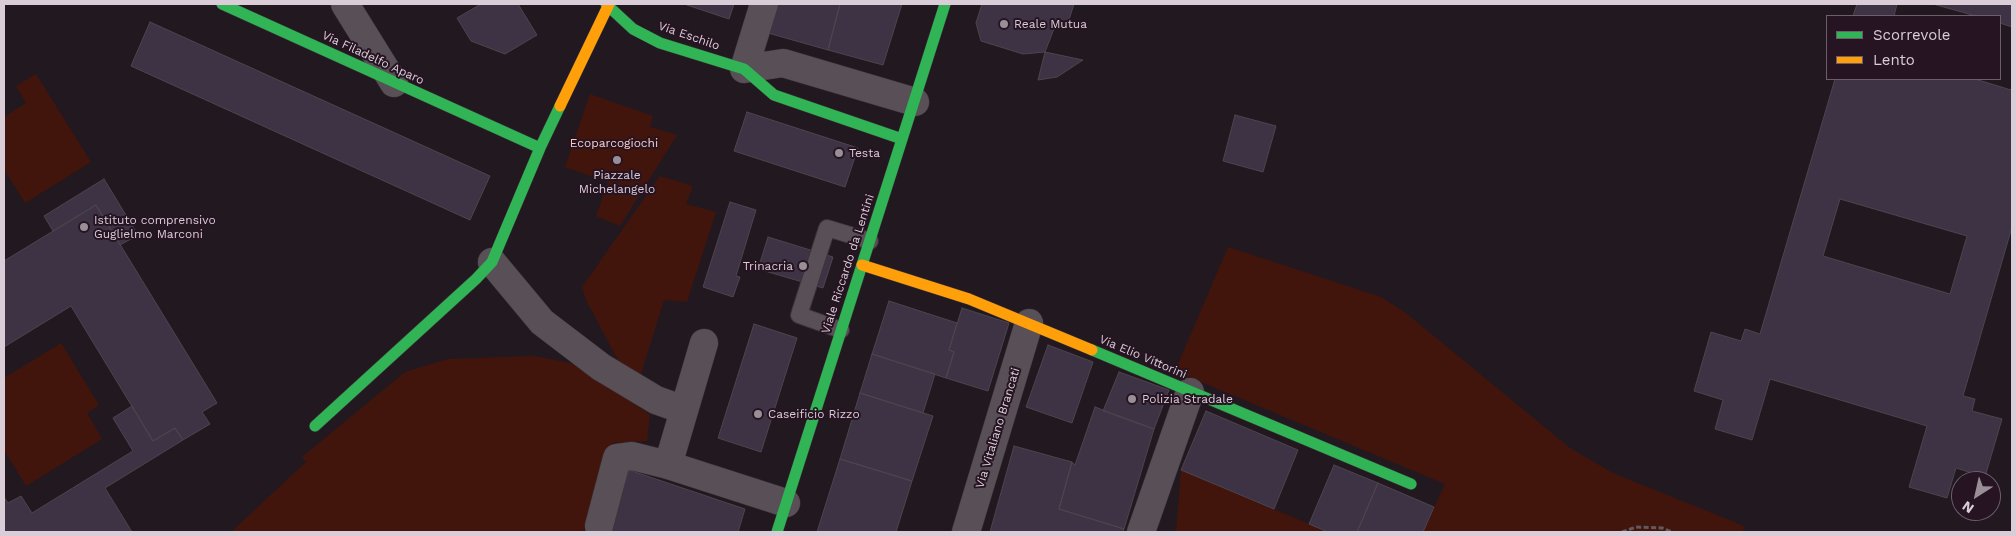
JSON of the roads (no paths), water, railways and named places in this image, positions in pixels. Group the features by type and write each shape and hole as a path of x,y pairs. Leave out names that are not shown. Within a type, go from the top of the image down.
{"street":[{"name":"Via Filadelfo Aparo","path":"222,4 540,148"},
{"path":"345,4 394,83"},
{"path":"744,69 764,4"},
{"name":"Viale Riccardo da Lentini","path":"777,532 945,4"},
{"path":"315,426 476,279 492,262 540,148 608,5"},
{"name":"Via Eschilo","path":"608,5 633,29 660,43 744,69"},
{"path":"744,69 782,63 915,102"},
{"path":"744,69 774,95 902,139"},
{"path":"492,262 542,322 601,367 656,400 684,410"},
{"name":"Via Elio Vittorini","path":"862,265 968,298 1410,484"},
{"name":"Via Vitaliano Brancati","path":"966,532 1029,324"},
{"path":"668,465 704,343"},
{"path":"1141,532 1190,392"},
{"path":"599,526 617,458 632,456 668,465 786,503"}],"lane":[{"path":"841,330 799,315 827,228 870,241"}],"place":[{"name":"Reale Mutua","path":"1004,24"},
{"name":"Testa","path":"839,153"},
{"name":"Piazzale Michelangelo","path":"617,160"},
{"name":"Istituto comprensivo Guglielmo Marconi","path":"84,227"},
{"name":"Trinacria","path":"803,266"},
{"name":"Polizia Stradale","path":"1132,399"},
{"name":"Caseificio Rizzo","path":"758,414"}],"park label":[{"name":"Ecoparcogiochi","path":"614,143"}]}
